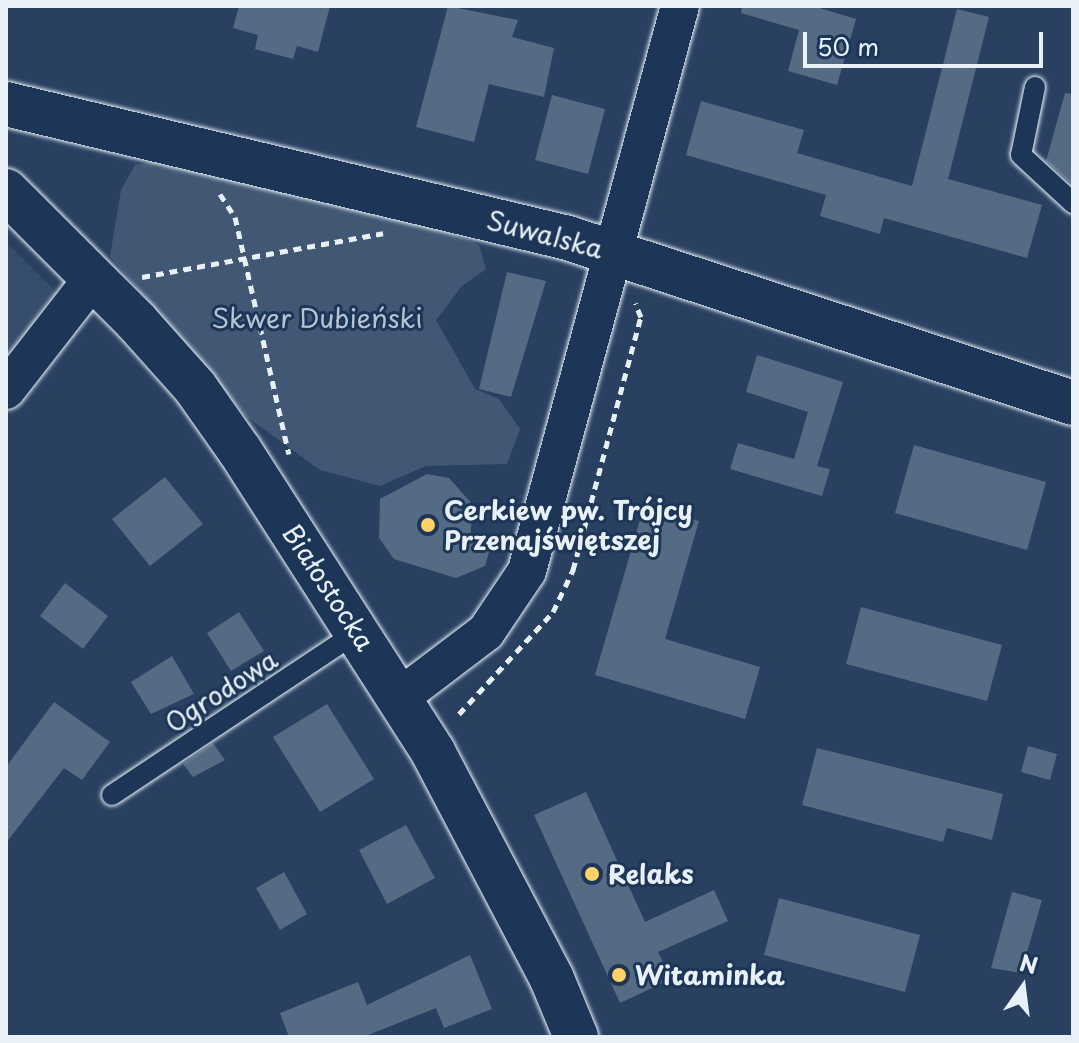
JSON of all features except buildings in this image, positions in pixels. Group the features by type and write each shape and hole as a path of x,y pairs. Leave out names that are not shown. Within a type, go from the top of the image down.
{"street":[{"path":"399,698 486,632 527,571 680,6"},
{"name":"Suwalska","path":"6,104 613,253 1073,403"},
{"name":"Białostocka","path":"6,191 94,277 195,387 359,631 399,698 502,881 576,1037"},
{"path":"6,390 94,277"}],"lane":[{"path":"1035,87 1021,155 1073,203"},
{"name":"Ogrodowa","path":"112,795 359,631"}],"path":[{"path":"206,186 218,192 235,217 240,255 290,457"},
{"path":"141,277 240,255 344,245 396,229"}],"shaded area":[{"path":"6,242 61,297 6,368"}],"green space":[{"name":"Skwer Dubieński","path":"172,159 422,222 479,245 486,269 461,287 436,320 475,389 499,399 520,429 507,464 426,466 380,486 320,470 247,417 110,256 121,190 135,165"}],"place":[{"name":"Cerkiew pw. Trójcy Przenajświętszej","path":"428,525"},
{"name":"Relaks","path":"592,874"},
{"name":"Witaminka","path":"619,975"}]}
